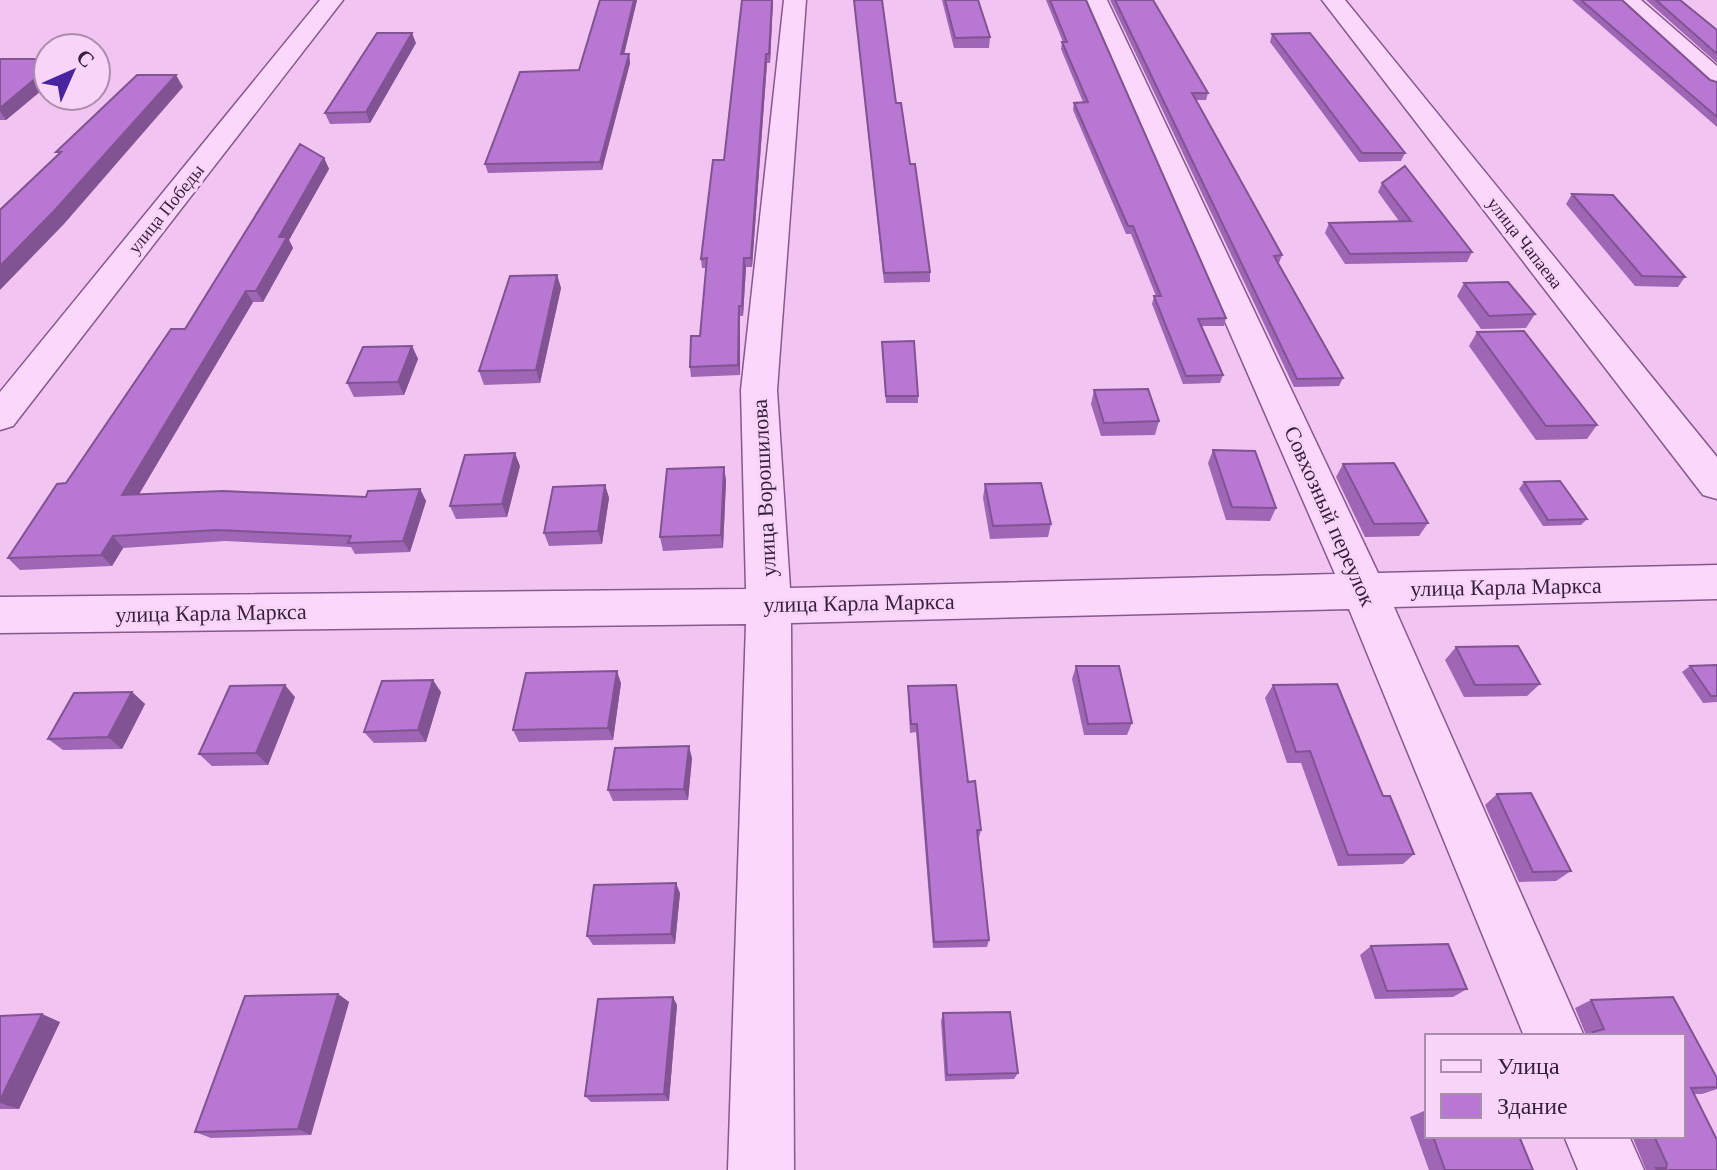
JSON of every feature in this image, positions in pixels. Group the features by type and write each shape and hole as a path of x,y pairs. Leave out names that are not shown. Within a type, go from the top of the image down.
{"street":[{"name":"улица Победы","path":"0,417 332,0"},
{"name":"улица Ворошилова","path":"761,1170 769,606 759,390 795,0"},
{"name":"Совхозный переулок","path":"1096,0 1364,590 1553,1034"},
{"name":"улица Чапаева","path":"1333,0 1717,485"},
{"path":"1628,0 1717,79"},
{"name":"улица Карла Маркса","path":"0,615 769,606 1717,582"},
{"path":"1597,1138 1611,1170"}],"building":[{"path":"600,0 634,0 621,54 629,54 600,162 485,164 520,72 579,70"},
{"path":"742,0 772,0 751,258 744,258 742,306 739,306 738,365 690,367 691,336 700,336 707,258 701,259 713,160 724,160"},
{"path":"854,0 882,0 896,103 901,103 910,164 915,164 930,272 884,273"},
{"path":"945,0 978,0 990,37 955,38"},
{"path":"1050,0 1086,0 1226,318 1198,319 1223,375 1186,376 1154,296 1161,296 1133,226 1128,226 1074,103 1088,102 1062,42 1067,42"},
{"path":"1115,0 1153,0 1208,93 1192,93 1282,255 1274,256 1343,378 1297,379"},
{"path":"1581,0 1622,0 1710,80 1717,82 1717,117"},
{"path":"1656,0 1680,0 1717,30 1717,54"},
{"path":"377,33 412,33 366,112 325,113"},
{"path":"1310,33 1405,153 1362,153 1272,34"},
{"path":"0,59 32,59 32,81 0,108"},
{"path":"137,75 176,75 55,210 0,266 0,210 98,112 112,112 112,99"},
{"path":"300,144 324,158 279,237 287,237 256,291 246,291 122,495 223,491 366,497 368,491 420,489 403,541 348,543 351,536 217,530 113,536 101,555 8,558 57,484 66,483 171,329 185,329"},
{"path":"1405,166 1472,252 1350,254 1329,223 1411,221 1382,183"},
{"path":"1572,194 1613,195 1685,277 1642,276"},
{"path":"557,275 536,370 479,371 510,276"},
{"path":"1508,282 1535,314 1489,316 1464,283"},
{"path":"1524,331 1597,425 1546,426 1477,332"},
{"path":"914,341 918,396 886,396 882,342"},
{"path":"412,346 398,382 347,383 363,347"},
{"path":"1148,389 1159,421 1104,423 1094,390"},
{"path":"1213,450 1255,451 1276,508 1232,507"},
{"path":"515,453 502,504 450,506 465,455"},
{"path":"1394,463 1428,523 1374,524 1343,464"},
{"path":"724,467 721,535 660,537 667,469"},
{"path":"1560,481 1587,519 1548,520 1524,482"},
{"path":"1041,483 1051,524 993,526 985,484"},
{"path":"605,485 598,531 544,533 553,487"},
{"path":"1518,646 1540,684 1475,685 1456,647"},
{"path":"1717,665 1717,696 1711,696 1690,666"},
{"path":"1076,666 1119,666 1132,723 1088,724"},
{"path":"617,671 608,728 513,730 526,673"},
{"path":"433,680 418,730 364,732 382,681"},
{"path":"1337,684 1383,796 1390,796 1414,854 1348,855 1310,751 1296,752 1273,685"},
{"path":"285,685 256,753 199,754 230,686"},
{"path":"956,685 968,782 975,781 989,940 934,942 917,724 911,724 908,686"},
{"path":"132,692 108,737 48,739 74,693"},
{"path":"689,746 684,789 608,790 615,748"},
{"path":"1531,793 1571,871 1533,872 1497,794"},
{"path":"676,883 671,934 587,936 594,885"},
{"path":"1448,944 1467,989 1387,991 1371,946"},
{"path":"338,994 298,1129 195,1132 245,996"},
{"path":"673,997 664,1094 585,1096 598,999"},
{"path":"1673,997 1717,1078 1717,1087 1691,1088 1717,1140 1717,1170 1656,1168 1666,1168 1667,1164 1655,1138 1685,1138 1685,1034 1594,1034 1604,1029 1591,1000"},
{"path":"1010,1012 1018,1073 947,1075 943,1013"},
{"path":"42,1014 0,1100 0,1016"},
{"path":"1434,1138 1520,1138 1533,1170 1445,1170"}]}
